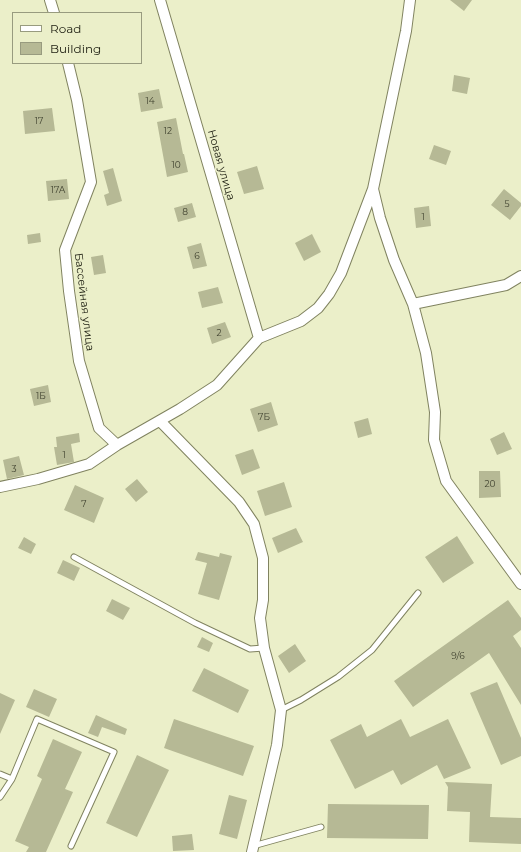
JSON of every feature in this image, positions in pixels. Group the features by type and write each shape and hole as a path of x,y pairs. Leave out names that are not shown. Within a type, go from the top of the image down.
{"street":[{"path":"50,0 54,12"},
{"name":"Новая улица","path":"160,0 259,338"},
{"path":"0,487 38,479 89,464 117,445 160,422 217,385 259,338 302,321 318,308 329,294 340,273 373,189 406,31 410,0"},
{"name":"Бассейная улица","path":"68,64 77,100 91,182 65,250 68,291 79,361 99,428 117,445"},
{"path":"373,189 380,218 392,253 413,304 426,353 435,412 434,440 446,482 521,584"},
{"path":"413,304 506,285 521,276"},
{"path":"160,422 239,502 254,524 263,558 263,600 260,618 264,648 281,710 277,745 253,849"}],"lane":[{"path":"74,557 195,623 250,649 264,648"},
{"path":"281,710 301,700 338,677 372,650 418,593"},
{"path":"0,797 12,779 37,719 114,752 71,846"},
{"path":"0,774 12,779"},
{"path":"253,849 321,827"}],"building":[{"path":"450,0 472,0 464,11"},
{"path":"454,75 470,78 467,94 452,91"},
{"path":"159,89 163,108 141,112 138,93"},
{"path":"52,108 55,131 25,134 23,111"},
{"path":"176,118 188,172 167,177 157,122"},
{"path":"434,145 451,151 446,165 429,159"},
{"path":"257,166 264,189 244,194 237,172"},
{"path":"113,168 122,201 107,206 104,195 109,193 103,171"},
{"path":"67,179 69,199 48,201 46,181"},
{"path":"504,189 521,203 521,206 510,220 491,205"},
{"path":"192,203 196,217 178,222 174,208"},
{"path":"429,206 431,226 416,228 414,208"},
{"path":"40,233 41,242 28,244 27,235"},
{"path":"312,234 321,252 304,261 295,243"},
{"path":"201,243 207,266 193,269 187,247"},
{"path":"103,255 106,273 94,275 91,257"},
{"path":"218,287 223,303 202,308 198,292"},
{"path":"225,322 231,337 212,344 207,328"},
{"path":"48,385 51,402 34,406 30,389"},
{"path":"271,402 278,425 258,432 250,409"},
{"path":"368,418 372,434 358,438 354,422"},
{"path":"504,432 512,449 497,455 490,439"},
{"path":"79,433 80,442 71,444 74,462 57,465 54,447 57,447 56,437"},
{"path":"253,449 260,468 242,475 235,455"},
{"path":"19,456 24,475 7,479 3,460"},
{"path":"479,471 500,471 501,497 479,498"},
{"path":"137,479 148,492 136,502 125,489"},
{"path":"284,482 292,507 265,516 257,491"},
{"path":"75,485 104,498 94,523 64,510"},
{"path":"296,528 303,542 278,553 272,538"},
{"path":"457,536 474,563 443,583 425,557"},
{"path":"24,537 36,544 31,554 18,548"},
{"path":"198,552 219,557 220,553 232,556 219,600 198,594 207,563 195,560"},
{"path":"63,560 80,568 74,581 57,573"},
{"path":"112,599 130,608 123,620 106,611"},
{"path":"508,600 521,618 521,630 513,636 521,648 521,705 489,653 413,707 394,681"},
{"path":"202,637 213,643 209,652 197,647"},
{"path":"295,644 306,661 289,673 278,656"},
{"path":"204,668 249,690 238,713 192,691"},
{"path":"497,682 521,738 521,756 501,765 470,693"},
{"path":"34,689 57,699 49,717 26,707"},
{"path":"0,693 15,700 0,734"},
{"path":"96,715 127,729 125,735 102,727 98,737 88,733"},
{"path":"174,719 254,746 243,776 164,748"},
{"path":"401,719 410,737 448,719 471,768 444,779 437,765 401,785 393,770 355,789 330,740 361,724 367,737"},
{"path":"53,739 82,752 65,789 73,792 46,852 26,852 29,847 15,841 42,779 37,776"},
{"path":"137,755 169,770 137,837 106,823"},
{"path":"445,782 492,784 490,817 521,818 521,844 469,842 470,812 447,811 448,787"},
{"path":"229,795 247,800 237,839 219,834"},
{"path":"328,804 429,805 428,839 327,838"},
{"path":"192,834 194,850 173,851 172,836"}]}
